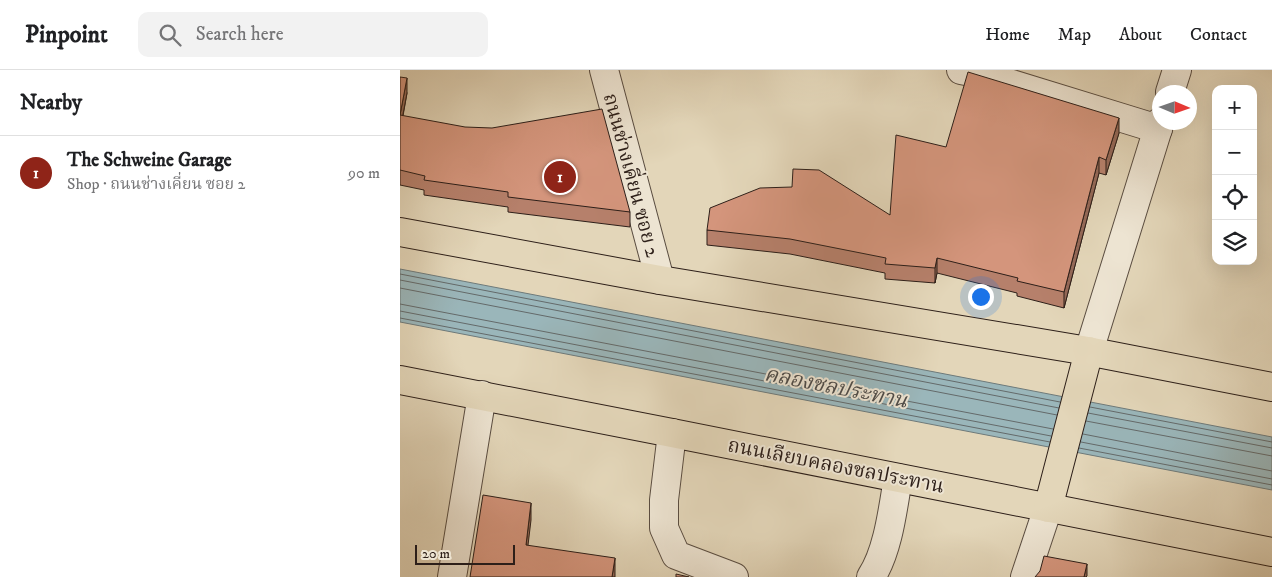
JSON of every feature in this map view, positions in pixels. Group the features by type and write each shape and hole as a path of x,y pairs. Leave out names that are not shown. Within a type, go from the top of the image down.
{"main road":[{"path":"400,232 660,280 1089,351 1272,387"},
{"path":"1048,508 1089,351"},
{"name":"ถนนเลียบคลองชลประทาน","path":"400,380 1272,552"}],"street":[{"name":"ถนนช่างเคี่ยน ซอย 2","path":"604,70 660,280"},
{"path":"961,70 1152,124"},
{"path":"1172,85 1177,70"},
{"path":"1089,351 1158,130"},
{"path":"452,577 482,396"},
{"path":"672,433 664,500 664,528 676,554 734,577"},
{"path":"870,577 877,568 888,532 898,478"},
{"path":"1024,577 1048,508"}],"water":[{"name":"คลองชลประทาน","path":"400,269 1272,437 1272,490 400,322"}],"building":[{"path":"968,72 1119,118 1106,160 1099,157 1064,292 1017,281 1018,278 937,258 935,268 885,264 886,258 790,239 707,230 710,208 760,188 792,187 793,169 819,170 890,215 896,135 946,147"},
{"path":"400,77 407,78 400,115"},
{"path":"602,109 630,212 508,197 508,192 424,180 425,176 400,170 400,115 465,127 492,128"},
{"path":"483,495 531,503 526,545 615,558 612,577 470,577"},
{"path":"1044,556 1087,564 1084,577 1035,577 1040,571"},
{"path":"676,574 689,577 676,577"}],"place":[{"name":"The Schweine Garage","path":"560,177"}]}
